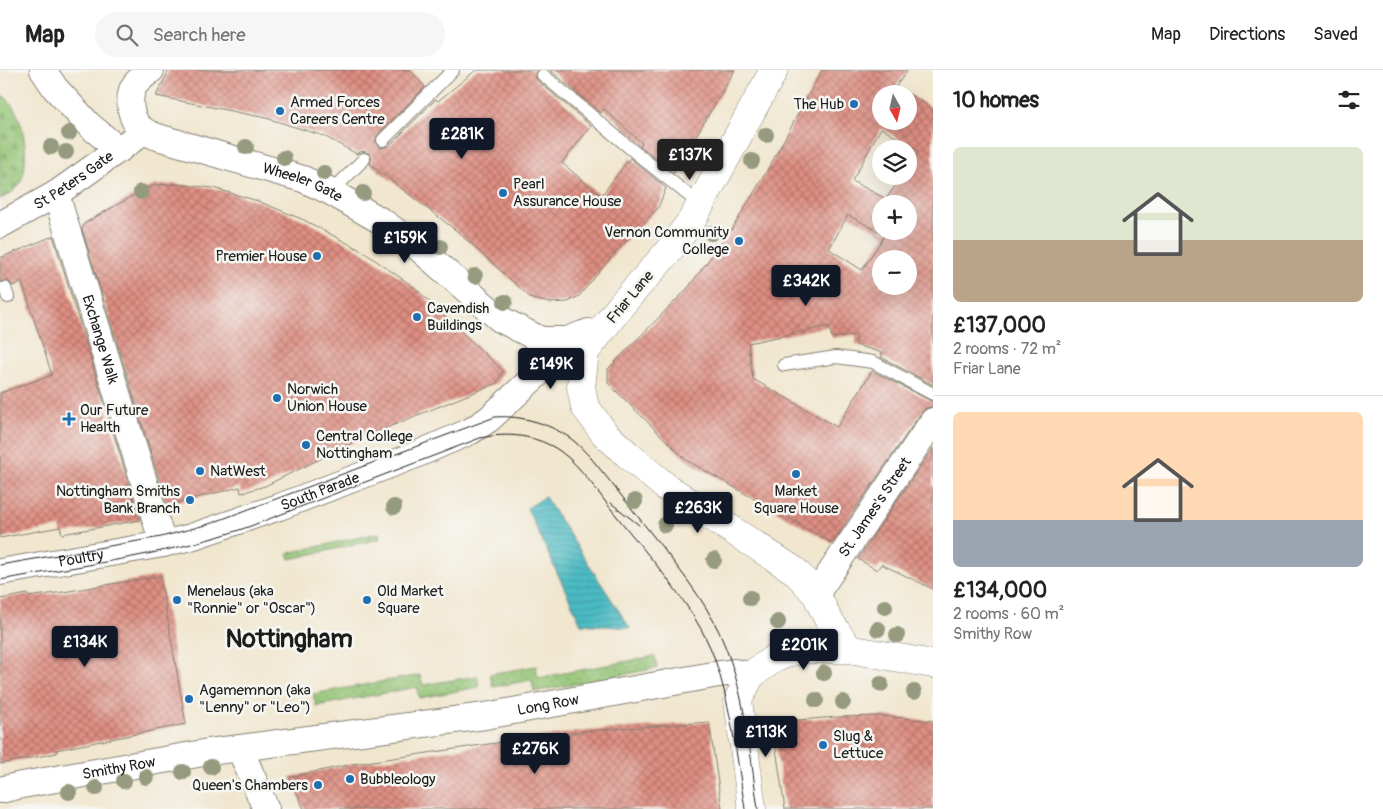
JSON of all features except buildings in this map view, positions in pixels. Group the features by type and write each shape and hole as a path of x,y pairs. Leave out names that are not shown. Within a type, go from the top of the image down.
{"street":[{"path":"43,70 88,125 119,150"},
{"path":"143,130 133,120 132,90 152,70"},
{"name":"Friar Lane","path":"774,70 701,205 682,234 668,253 622,304 585,352 581,387 588,412 605,434 633,460 666,487 795,571 816,594"},
{"name":"St Peters Gate","path":"0,225 56,194 119,150 143,130"},
{"name":"Wheeler Gate","path":"143,130 161,138 303,179 331,192 399,234 500,319 541,340 567,340 588,332 622,304"},
{"name":"Exchange Walk","path":"56,194 163,544"},
{"name":"South Parade","path":"163,544 242,520 395,463 471,431 489,419 559,354 588,332"},
{"name":"St. James's Street","path":"816,594 933,421"},
{"name":"Poultry","path":"0,572 163,544"},
{"path":"816,594 828,619 849,649"},
{"path":"752,809 738,712 739,695 751,675 775,658 791,652 808,649 849,649 933,664"},
{"name":"Long Row","path":"240,749 485,716 713,675 734,672 751,675"},
{"path":"713,675 730,693 738,712"},
{"path":"240,749 266,809"},
{"name":"Smithy Row","path":"0,790 209,752 240,749"}],"lane":[{"path":"383,140 453,70"},
{"path":"542,75 701,205"},
{"path":"331,192 364,159"},
{"path":"784,364 836,357 873,362 933,394"}],"green space":[{"path":"0,94 15,109 20,121 25,147 25,159 21,181 12,192 0,199"},
{"path":"379,533 380,539 290,559 288,553"},
{"path":"655,656 657,668 534,692 532,680 493,687 490,674 536,666 538,678"},
{"path":"420,675 423,685 477,676 479,687 419,698 417,687 316,706 313,694"}],"water":[{"path":"545,497 630,628 581,624 527,508"}],"tram line":[{"path":"0,565 161,537 209,524 495,417 526,419 546,425 576,443 591,458 680,570 713,619 732,666 743,706 758,809"},
{"path":"0,580 156,552 218,537 480,438 501,435 532,438 560,451 583,472 670,582 706,638 725,694 745,809"},
{"path":"611,503 639,525"}],"place":[{"name":"The Hub","path":"854,104"},
{"name":"Armed Forces Careers Centre","path":"280,111"},
{"name":"Pearl Assurance House","path":"503,193"},
{"name":"Vernon Community College","path":"739,241"},
{"name":"Premier House","path":"317,256"},
{"name":"Cavendish Buildings","path":"417,317"},
{"name":"Norwich Union House","path":"277,398"},
{"name":"Our Future Health","path":"69,419"},
{"name":"Central College Nottingham","path":"306,445"},
{"name":"NatWest","path":"200,471"},
{"name":"Market Square House","path":"796,474"},
{"name":"Nottingham Smiths Bank Branch","path":"190,500"},
{"name":"Menelaus (aka \"Ronnie\" or \"Oscar\")","path":"177,600"},
{"name":"Old Market Square","path":"367,600"},
{"name":"Agamemnon (aka \"Lenny\" or \"Leo\")","path":"189,699"},
{"name":"Slug & Lettuce","path":"823,745"},
{"name":"Bubbleology","path":"350,779"},
{"name":"Queen's Chambers","path":"318,785"}],"district":[{"name":"Nottingham","path":"289,638"}]}
